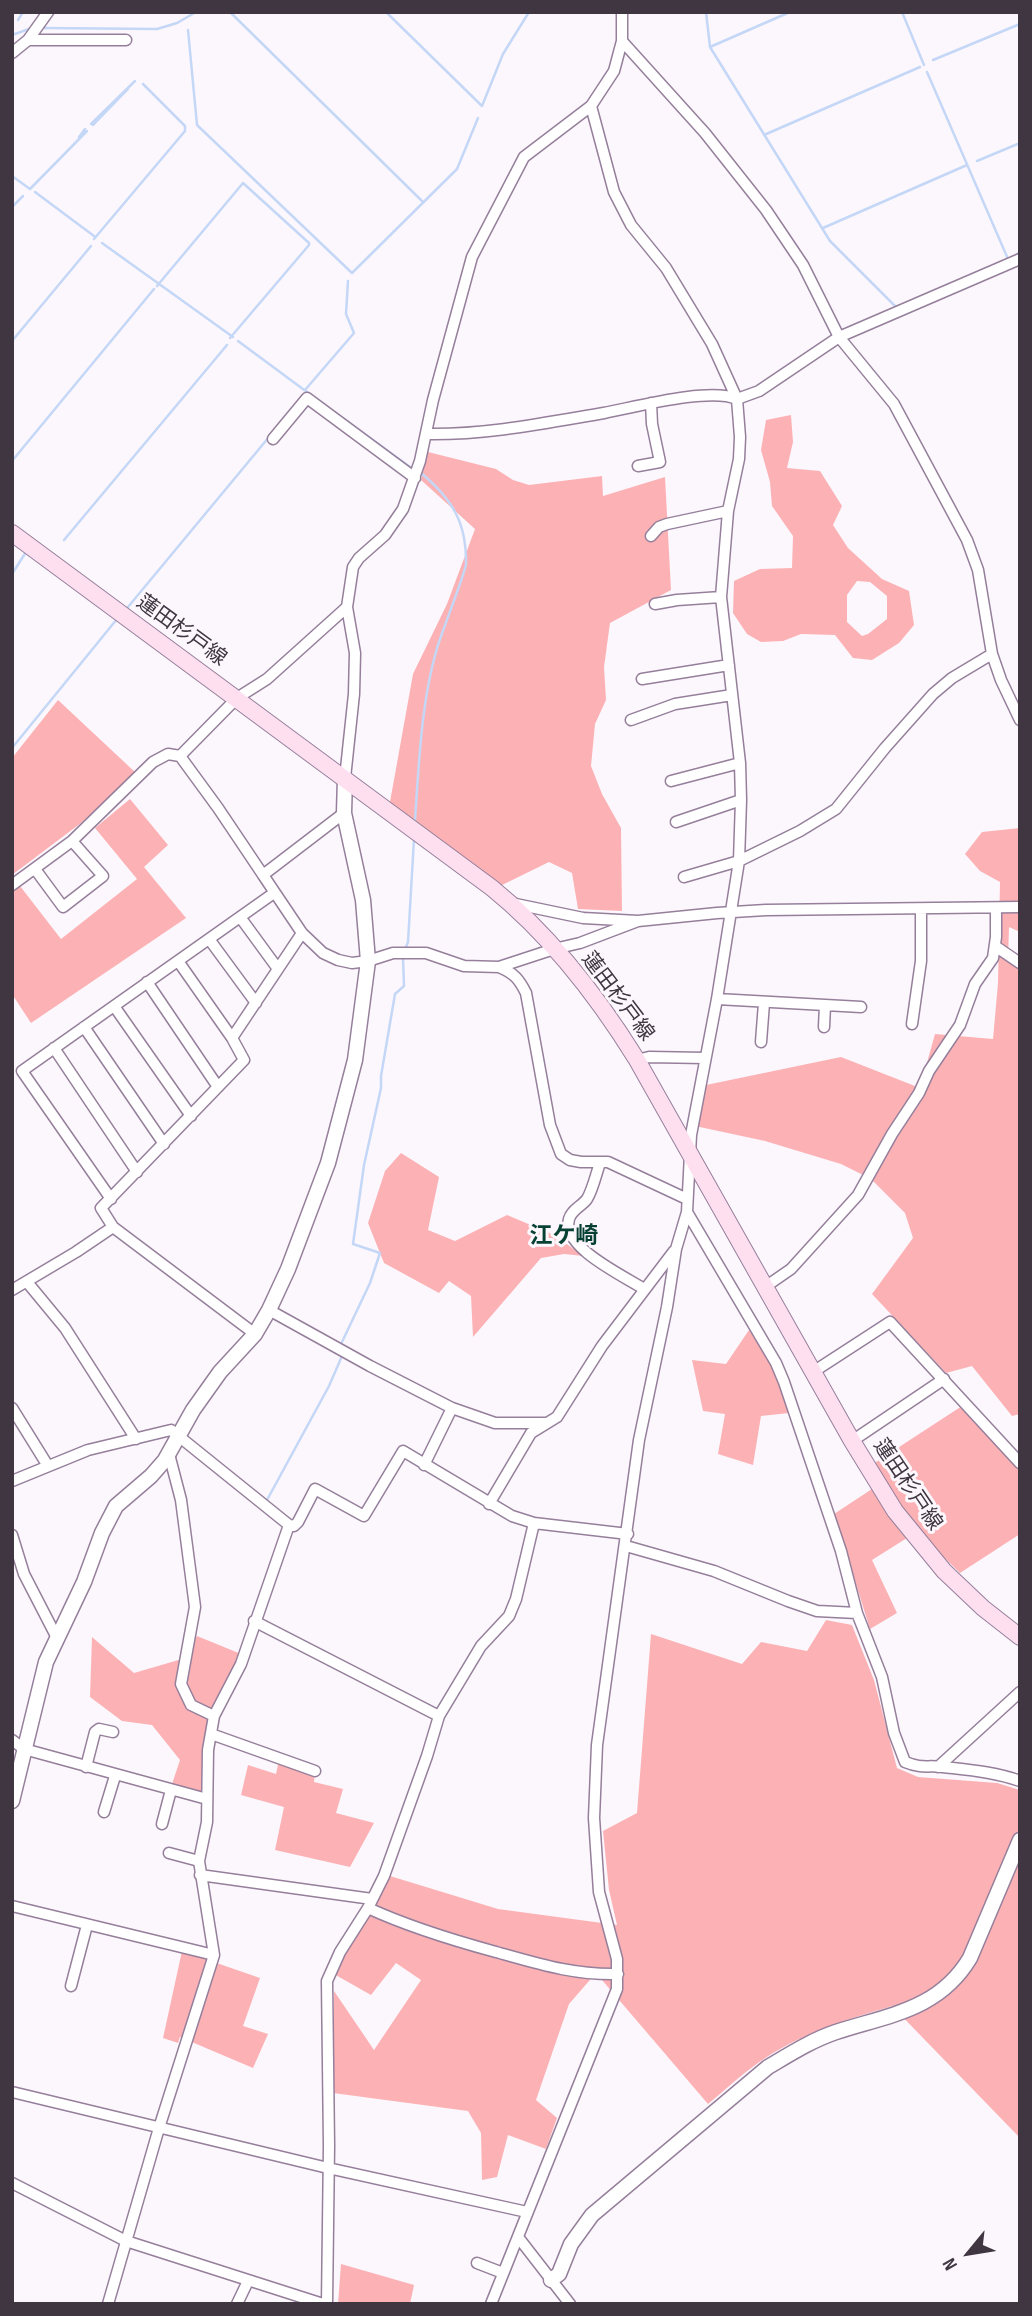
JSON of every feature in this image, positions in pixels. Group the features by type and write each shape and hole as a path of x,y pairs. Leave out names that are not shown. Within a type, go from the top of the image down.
{"main road":[{"name":"蓮田杉戸線","path":"12,533 511,903 554,949 600,1005 637,1060 889,1502 926,1550 963,1590 1020,1637"}],"street":[{"path":"12,1801 17,1774 18,1744 56,1636 77,1599 102,1533 116,1506 151,1476 169,1454 193,1410 220,1372 255,1334 288,1269 328,1163 355,1060 368,961 363,900 344,813 354,694 354,634 347,607 353,567 396,522 415,478 472,257 524,157 591,106 614,71 622,41 622,12"},
{"path":"12,53 30,37 44,17"},
{"path":"30,37 127,40"},
{"path":"622,41 712,141 766,210 803,265 839,337 894,404 967,540 978,570 992,654 1020,720"},
{"path":"491,2304 617,1989 617,1959 599,1892 594,1818 597,1745 639,1440 667,1307 676,1249 687,1212 689,1150 739,861 740,763 721,597 727,510 739,459 737,399 712,344 684,296 632,225 614,192 591,106"},
{"path":"426,434 463,434 556,421 651,403 728,395 737,399 759,391 839,337 1020,259"},
{"path":"273,439 307,398 415,478"},
{"path":"638,466 660,462 652,424 651,403"},
{"path":"651,536 659,527 667,524 727,510"},
{"path":"655,604 721,597"},
{"path":"180,756 237,698 267,679 347,607"},
{"path":"684,877 739,861 800,831 836,809 933,694 952,678 992,654"},
{"path":"642,679 729,665"},
{"path":"631,720 676,704 732,695"},
{"path":"12,885 72,841 153,762 168,754 180,756 302,933 323,953 352,963 393,953 426,953 464,966 499,967 512,972 526,993 546,1103 561,1154 570,1160 608,1162 687,1199"},
{"path":"671,781 740,763"},
{"path":"676,822 741,800"},
{"path":"263,875 344,813"},
{"path":"35,869 64,907 103,876 72,841"},
{"path":"111,1199 22,1071 274,893"},
{"path":"511,903 583,918 638,921 731,912 1020,907"},
{"path":"765,1287 792,1269 853,1202 892,1133 919,1093 929,1070 960,1026 975,984 989,965 995,946 996,908"},
{"path":"912,1024 921,961 921,909"},
{"path":"240,917 278,968"},
{"path":"499,967 580,943 638,921"},
{"path":"232,1038 302,933"},
{"path":"209,939 256,1003"},
{"path":"995,946 1020,963"},
{"path":"178,961 232,1038 244,1060 101,1209 113,1227 255,1334"},
{"path":"147,982 218,1087"},
{"path":"716,999 861,1007"},
{"path":"761,1042 764,1003"},
{"path":"824,1027 825,1005"},
{"path":"114,1006 191,1116"},
{"path":"84,1027 164,1144"},
{"path":"54,1048 137,1172"},
{"path":"637,1060 649,1057 705,1058"},
{"path":"600,1163 586,1199 572,1212 568,1220 569,1230 578,1247 644,1289"},
{"path":"687,1212 780,1373 841,1551 857,1613 882,1677 894,1733 905,1762 923,1769 938,1767 999,1774 1020,1781"},
{"path":"13,1288 27,1282 113,1227"},
{"path":"489,1504 531,1433 557,1417 601,1346 676,1249"},
{"path":"27,1282 65,1328 136,1439"},
{"path":"269,1310 452,1408 495,1423 546,1423"},
{"path":"813,1372 890,1322 1020,1462"},
{"path":"852,1441 944,1380"},
{"path":"12,1408 48,1466"},
{"path":"424,1465 452,1408"},
{"path":"12,1481 88,1450 171,1430 289,1525 294,1526 315,1489 364,1516 403,1451 512,1516 627,1540 817,1611 857,1613"},
{"path":"169,1454 181,1500 195,1607 181,1684 191,1705 214,1716"},
{"path":"12,2183 126,2241 248,2281 283,2298 325,2304 328,2168 327,1981 340,1952 384,1876 439,1716 481,1646 509,1616 516,1599 534,1522"},
{"path":"108,2304 159,2128 214,1955 199,1861 207,1822 208,1750 214,1716 241,1664 289,1525"},
{"path":"12,1535 24,1574 56,1636"},
{"path":"254,1621 439,1716"},
{"path":"938,1767 1020,1692"},
{"path":"86,1767 95,1732 99,1729 113,1732"},
{"path":"211,1734 315,1772"},
{"path":"18,1744 115,1776 207,1799"},
{"path":"104,1812 115,1776"},
{"path":"162,1824 171,1790"},
{"path":"551,2280 559,2274 571,2244 592,2215 768,2067 824,2037 914,2008 947,1986 970,1958 1020,1840"},
{"path":"169,1853 199,1861"},
{"path":"200,1875 370,1904 395,1921 440,1937 556,1970 589,1975 618,1974"},
{"path":"12,1906 214,1955"},
{"path":"71,1986 87,1925"},
{"path":"12,2092 527,2213"},
{"path":"518,2236 570,2304"},
{"path":"477,2263 503,2273"},
{"path":"237,2304 248,2281"}],"shaded area":[{"path":"791,415 793,442 787,468 820,471 842,506 833,525 848,548 882,579 909,591 914,625 899,643 872,660 853,658 835,635 801,634 783,641 761,642 747,634 733,613 734,581 760,569 792,568 793,536 772,506 770,482 761,450 766,420","holes":["857,581 870,582 887,596 887,619 862,636 847,622 847,595"]},
{"path":"428,452 496,469 513,480 529,485 602,476 603,496 665,477 671,590 610,623 604,667 606,700 595,724 591,766 602,794 621,828 622,911 578,909 572,873 549,862 500,886 390,802 413,674 447,604 475,529 421,480"},
{"path":"58,700 136,773 81,823 12,875 12,758"},
{"path":"130,799 168,845 144,867 186,918 31,1023 12,994 12,891 20,886 61,939 137,879 95,828"},
{"path":"1020,828 1020,932 1009,927 1008,960 1020,969 1020,1414 1012,1416 972,1366 946,1373 872,1294 913,1238 905,1213 871,1179 841,1164 765,1141 695,1126 706,1085 841,1057 920,1088 935,1034 993,1039 998,983 1000,882 980,871 965,854 982,832"},
{"path":"401,1153 439,1177 428,1230 455,1241 507,1215 552,1234 584,1256 564,1254 541,1258 473,1337 471,1296 449,1281 439,1293 384,1263 368,1223 385,1171"},
{"path":"749,1330 773,1366 789,1413 761,1416 753,1465 718,1454 725,1414 703,1411 692,1360 726,1364"},
{"path":"962,1406 1020,1467 1020,1534 960,1573 922,1536 873,1464"},
{"path":"872,1489 907,1538 872,1560 897,1613 870,1629 834,1514"},
{"path":"826,1620 852,1625 874,1680 897,1768 918,1777 997,1783 1020,1790 1020,2138 892,2006 840,2023 790,2044 752,2068 708,2104 596,1973 569,2004 536,2100 557,2118 546,2149 508,2135 497,2177 482,2180 481,2133 468,2111 333,2093 334,1991 374,2050 421,1980 396,1963 371,1995 332,1973 390,1876 498,1909 617,1925 609,1890 603,1831 637,1813 651,1634 742,1664 761,1642 807,1651"},
{"path":"197,1636 241,1654 213,1711 203,1749 203,1795 171,1787 180,1760 152,1725 122,1721 90,1697 92,1637 134,1673 182,1659"},
{"path":"279,1760 315,1771 314,1782 343,1789 336,1813 374,1823 350,1867 275,1850 284,1807 241,1795 248,1765 276,1774"},
{"path":"182,1951 260,1978 243,2026 268,2034 253,2068 180,2037 178,2043 163,2038"},
{"path":"341,2264 414,2285 410,2304 338,2304"}],"waterway":[{"path":"18,20 23,12"},
{"path":"42,28 157,29 177,23 196,12"},
{"path":"230,12 423,202"},
{"path":"386,12 482,106 503,54 529,12"},
{"path":"706,12 710,47 830,241 896,307"},
{"path":"710,47 790,12"},
{"path":"902,12 924,65"},
{"path":"933,60 1020,24"},
{"path":"12,35 32,28"},
{"path":"188,30 197,125 352,273 457,169 478,118"},
{"path":"764,135 920,67"},
{"path":"927,72 1008,259"},
{"path":"91,124 135,81"},
{"path":"94,239 185,131 185,126 143,84"},
{"path":"93,125 128,89"},
{"path":"79,137 85,129"},
{"path":"12,176 30,189 87,131"},
{"path":"977,161 1020,143"},
{"path":"823,228 967,165"},
{"path":"157,286 243,183 309,245 230,338"},
{"path":"35,192 94,236"},
{"path":"12,207 23,196"},
{"path":"102,243 233,337"},
{"path":"12,341 91,246"},
{"path":"305,390 354,333 346,314 348,281"},
{"path":"12,461 154,289"},
{"path":"238,341 311,395"},
{"path":"64,540 227,345"},
{"path":"333,411 410,467"},
{"path":"128,607 269,437"},
{"path":"415,820 427,690 437,648 466,565 464,536 455,512 441,492 420,472"},
{"path":"12,574 26,552"},
{"path":"12,748 117,619"},
{"path":"406,947 414,839"},
{"path":"342,1342 370,1283 380,1253 353,1244 364,1165 381,1088 395,994 404,986 403,957"},
{"path":"267,1500 329,1386 342,1356"}],"district":[{"name":"江ケ崎","path":"564,1237"}]}
